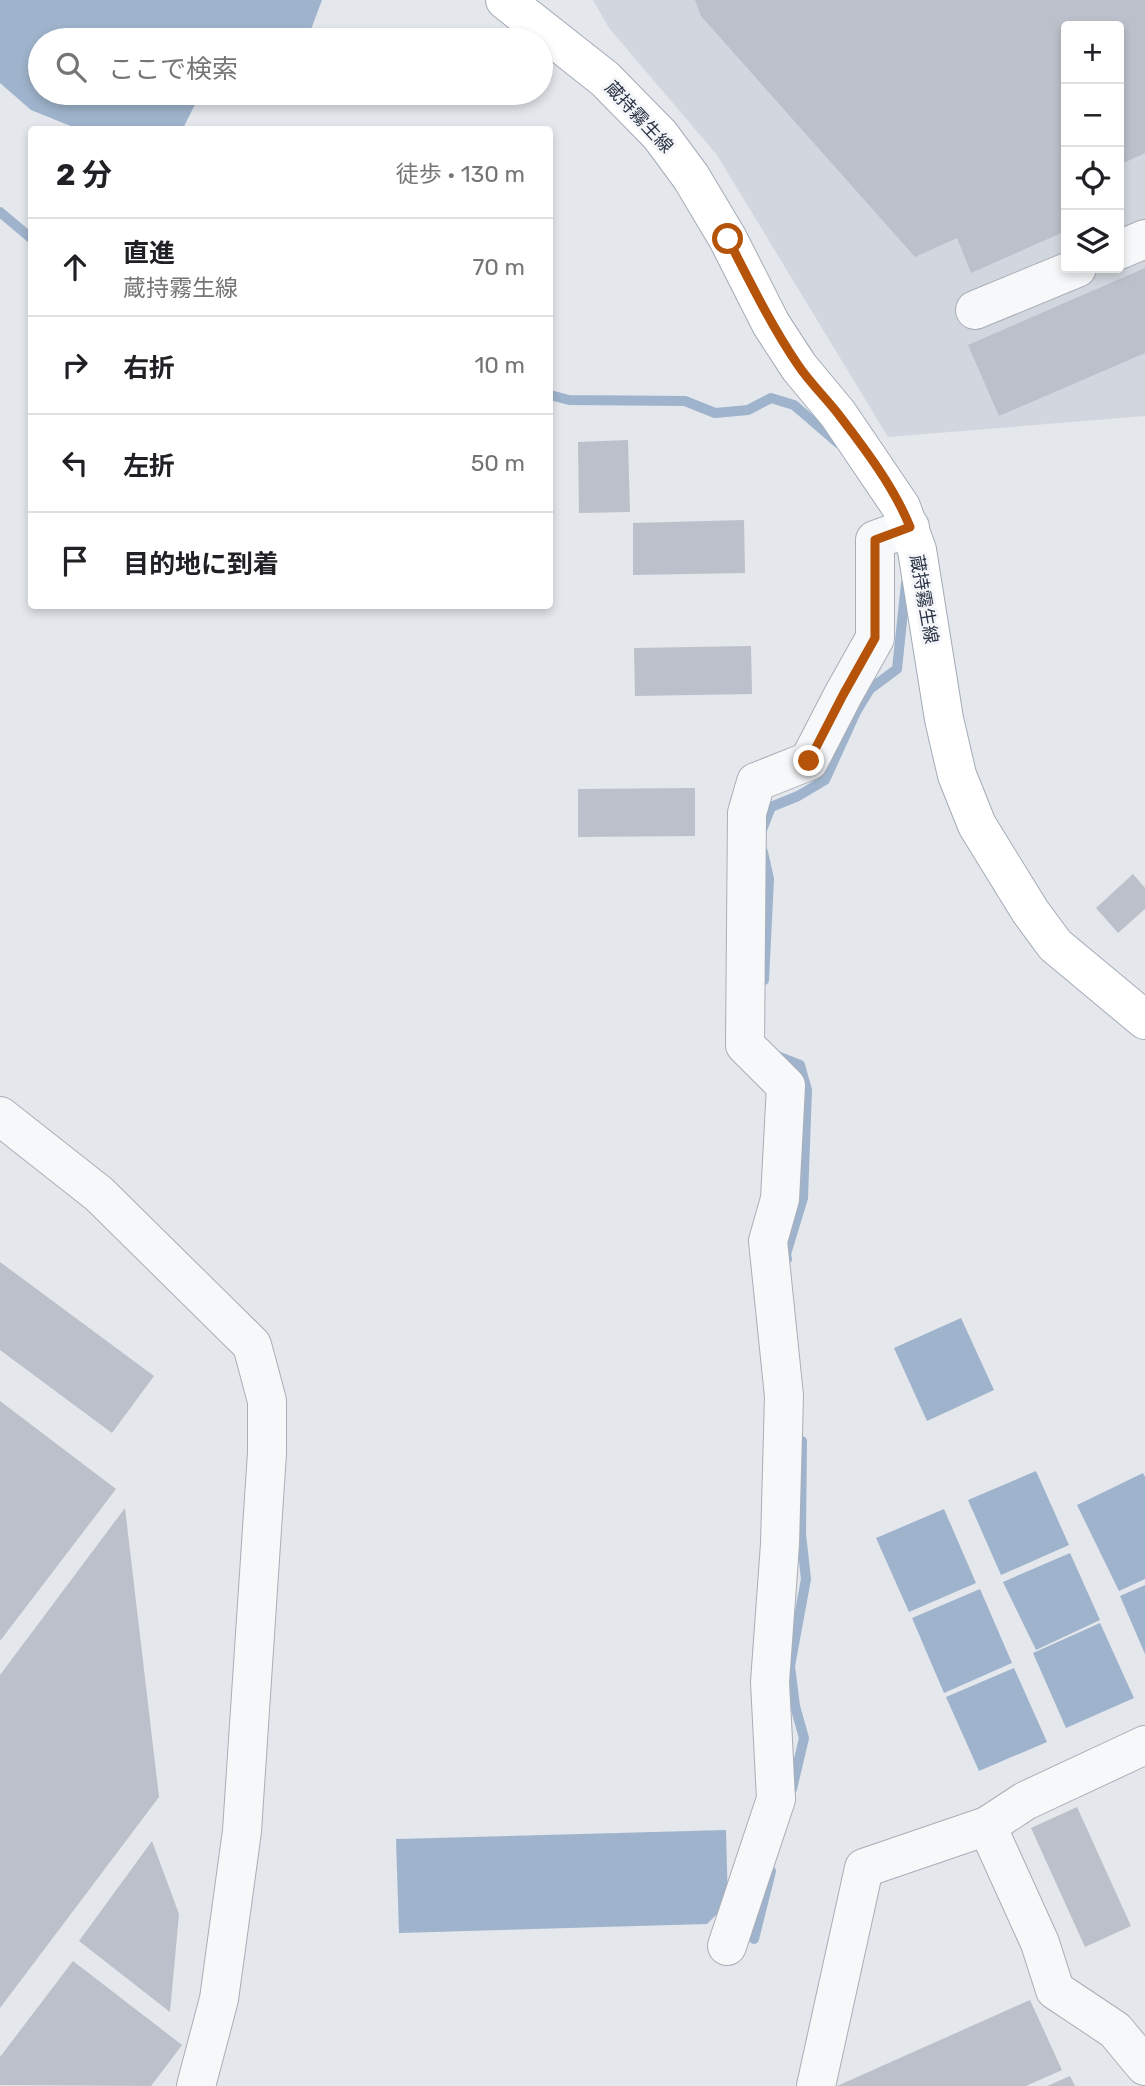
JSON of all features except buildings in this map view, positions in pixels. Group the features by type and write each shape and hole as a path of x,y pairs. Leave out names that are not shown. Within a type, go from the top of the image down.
{"main road":[{"name":"蔵持霧生線","path":"505,0 540,28"},
{"name":"蔵持霧生線","path":"553,38 605,79 660,135 691,177 728,239 771,324 799,368 838,414 901,506 892,534 917,550 944,719 957,775 977,825 1030,911 1055,945 1145,1020"}],"street":[{"path":"1124,248 1145,239"},
{"path":"975,310 1065,273"},
{"path":"727,1947 776,1798 770,1682 780,1544 783,1410 768,1241 780,1199 786,1086 745,1045 747,813 756,782 809,761 875,638 892,534"},
{"path":"0,1116 99,1194 253,1345 267,1401 267,1453 242,1831 219,1999 196,2086"},
{"path":"816,2086 864,1868 988,1826 1025,1801 1145,1745"},
{"path":"988,1826 1040,1943 1055,1990 1115,2030 1145,2066"}],"shaded area":[{"path":"593,0 1145,0 1145,416 888,437 717,155 609,28"}],"water":[{"path":"0,0 322,0 312,28 28,28 28,105 195,105 184,126 71,126 31,110 0,83"},
{"path":"961,1318 994,1390 927,1421 894,1348"},
{"path":"1036,1471 1069,1545 1001,1575 968,1500"},
{"path":"1143,1473 1145,1579 1119,1591 1077,1505"},
{"path":"944,1509 976,1583 909,1612 876,1538"},
{"path":"1070,1553 1100,1620 1036,1650 1003,1582"},
{"path":"1145,1585 1145,1654 1120,1596"},
{"path":"980,1589 1012,1663 944,1693 912,1618"},
{"path":"1100,1623 1134,1698 1066,1728 1033,1653"},
{"path":"1014,1668 1047,1742 979,1771 946,1697"},
{"path":"726,1830 728,1903 707,1924 399,1933 396,1839"}],"waterway":[{"path":"0,212 28,236"},
{"path":"553,396 569,400 685,401 715,413 748,410 771,398 794,405 838,443"},
{"path":"762,830 771,807 798,796 825,780 856,712 870,689 897,669 906,583"},
{"path":"763,852 769,879 764,980"},
{"path":"777,1056 800,1065 807,1090 803,1198 786,1254 787,1259"},
{"path":"792,1789 804,1738 795,1706 790,1666 806,1579 801,1534 802,1441"},
{"path":"754,1939 771,1871"}],"route":[{"path":"728,239 771,324 799,368 838,414 880,474 901,506 910,527 875,540 875,638 809,761"}]}
